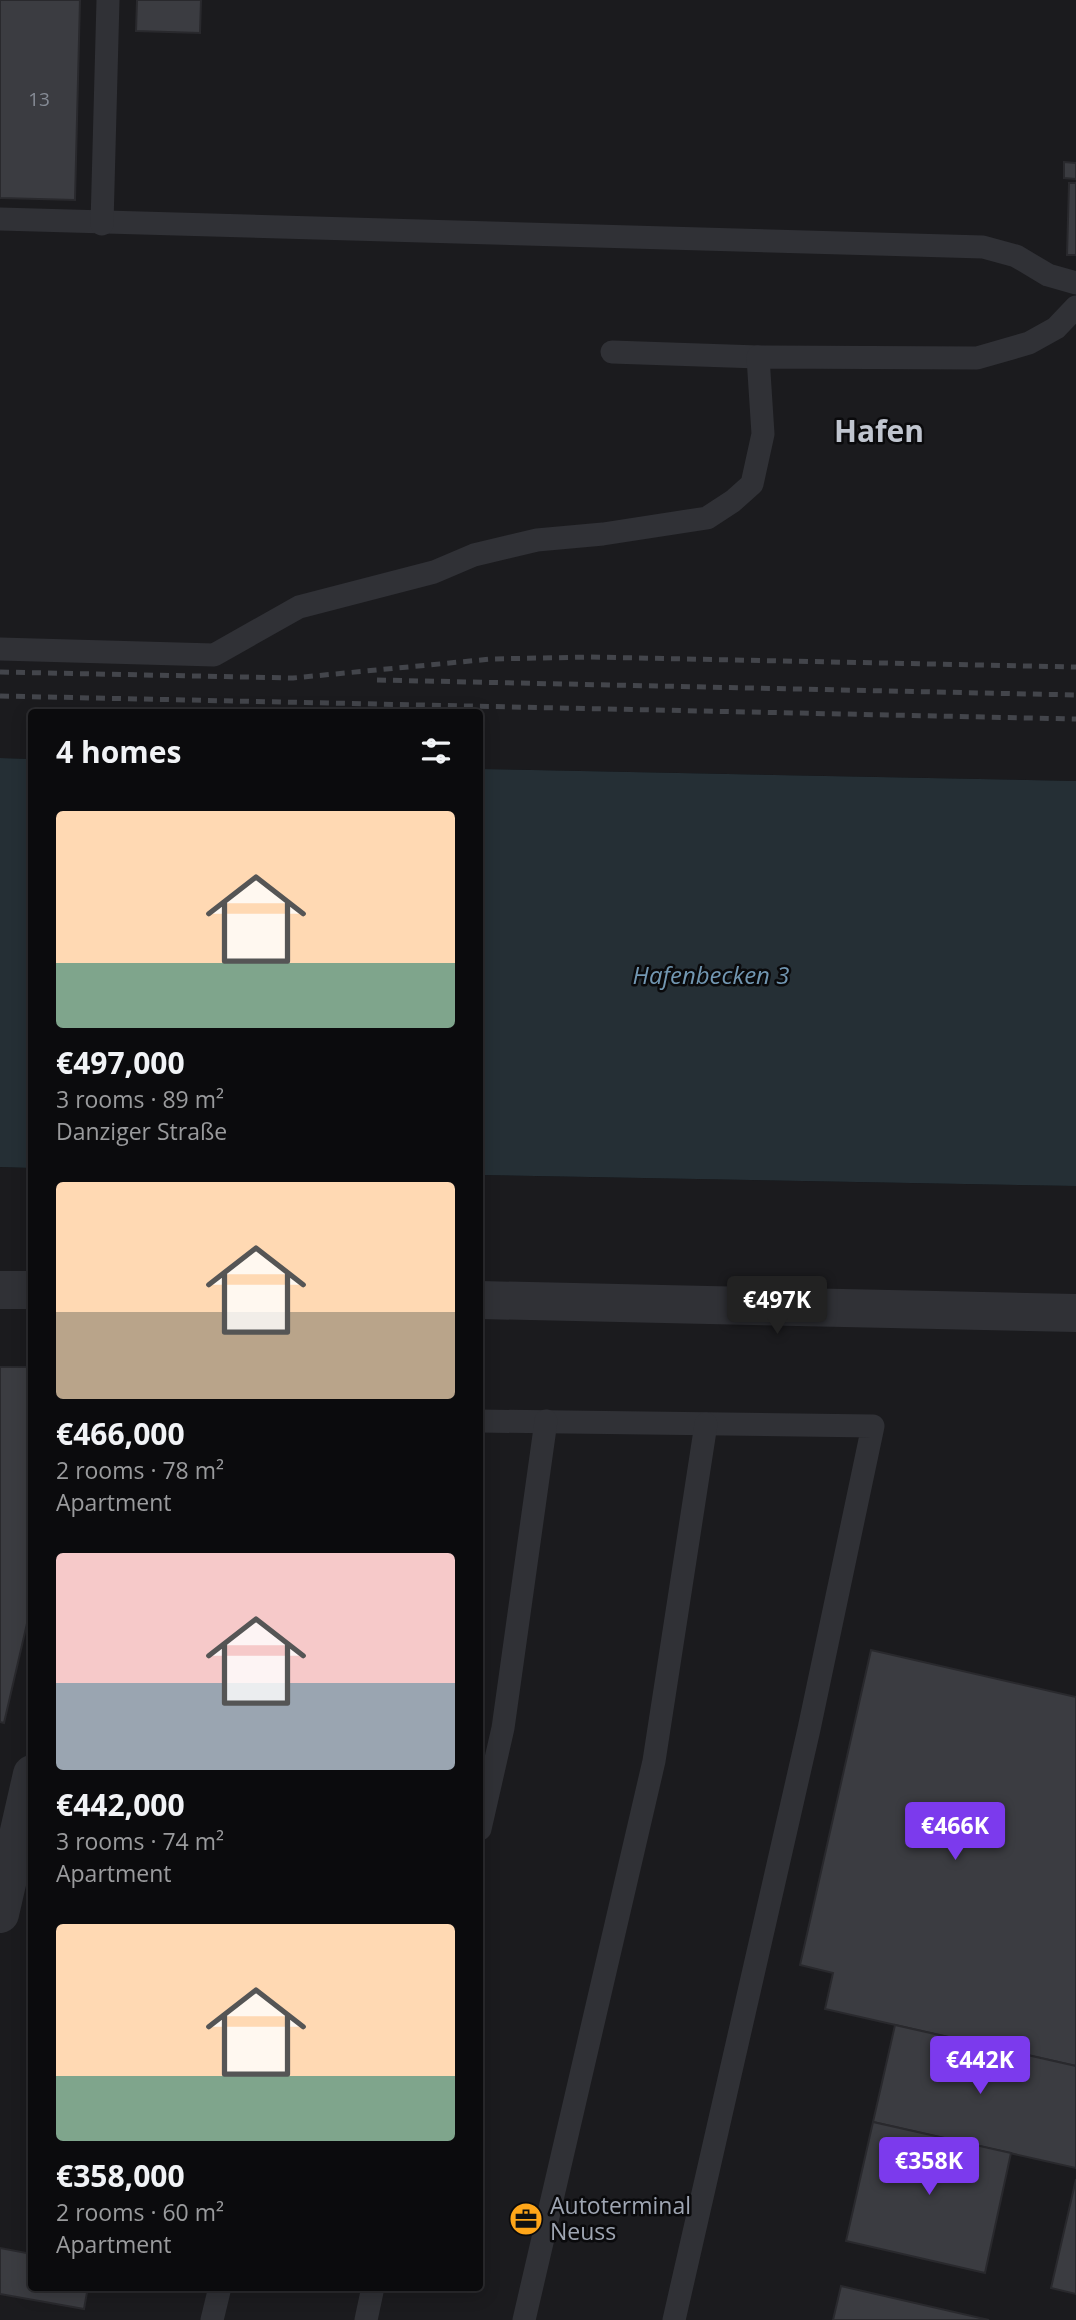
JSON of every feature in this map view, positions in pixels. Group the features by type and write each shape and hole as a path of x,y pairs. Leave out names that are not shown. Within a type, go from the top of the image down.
{"street":[{"path":"0,1290 28,1290"},
{"path":"483,1300 1076,1313"},
{"path":"0,1914 28,1792"}],"lane":[{"path":"102,223 108,0"},
{"path":"0,219 983,247 1016,256 1048,275 1076,283"},
{"path":"612,352 758,357 977,358 1029,344 1056,328 1076,307"},
{"path":"0,649 214,655 299,607 434,572 474,555 537,540 615,533 707,518 733,501 752,484 763,434 758,357"},
{"path":"483,1421 873,1426 809,1729 674,2320"},
{"path":"483,1816 503,1728 546,1421"},
{"path":"524,2320 654,1761 706,1424"},
{"path":"212,2320 219,2291"},
{"path":"366,2320 372,2291"}],"shaded area":[{"path":"0,0 1076,0 1076,781 483,769 483,709 28,709 28,759 0,758"},
{"path":"0,1167 28,1168 28,2291 483,2291 483,1175 1076,1186 1076,2320 0,2320"}],"water":[{"path":"0,758 28,759 28,1168 0,1167"},
{"name":"Hafenbecken 3","path":"483,769 1076,781 1076,1186 483,1175"}],"building":[{"path":"0,0 80,0 75,200 0,198"},
{"path":"137,0 201,0 200,33 136,31"},
{"path":"1064,162 1076,163 1076,179 1064,178"},
{"path":"1069,183 1076,183 1076,255 1067,255"},
{"path":"0,1367 28,1367 28,1619 4,1723 0,1722"},
{"path":"871,1650 1076,1697 1076,2066 825,2009 833,1973 800,1965"},
{"path":"895,2025 1076,2066 1076,2168 873,2122"},
{"path":"873,2122 1011,2153 985,2273 846,2241"},
{"path":"1076,2179 1076,2294 1051,2288"},
{"path":"0,2248 28,2253 28,2291 87,2291 84,2309 0,2294"},
{"path":"841,2286 989,2320 833,2320"}],"railway":[{"path":"0,672 293,678 491,659 591,657 1076,667"},
{"path":"377,680 1076,695"},
{"path":"0,696 1076,719"}],"place":[{"name":"Autoterminal Neuss","path":"526,2219"}],"district":[{"name":"Hafen","path":"879,432"}]}
